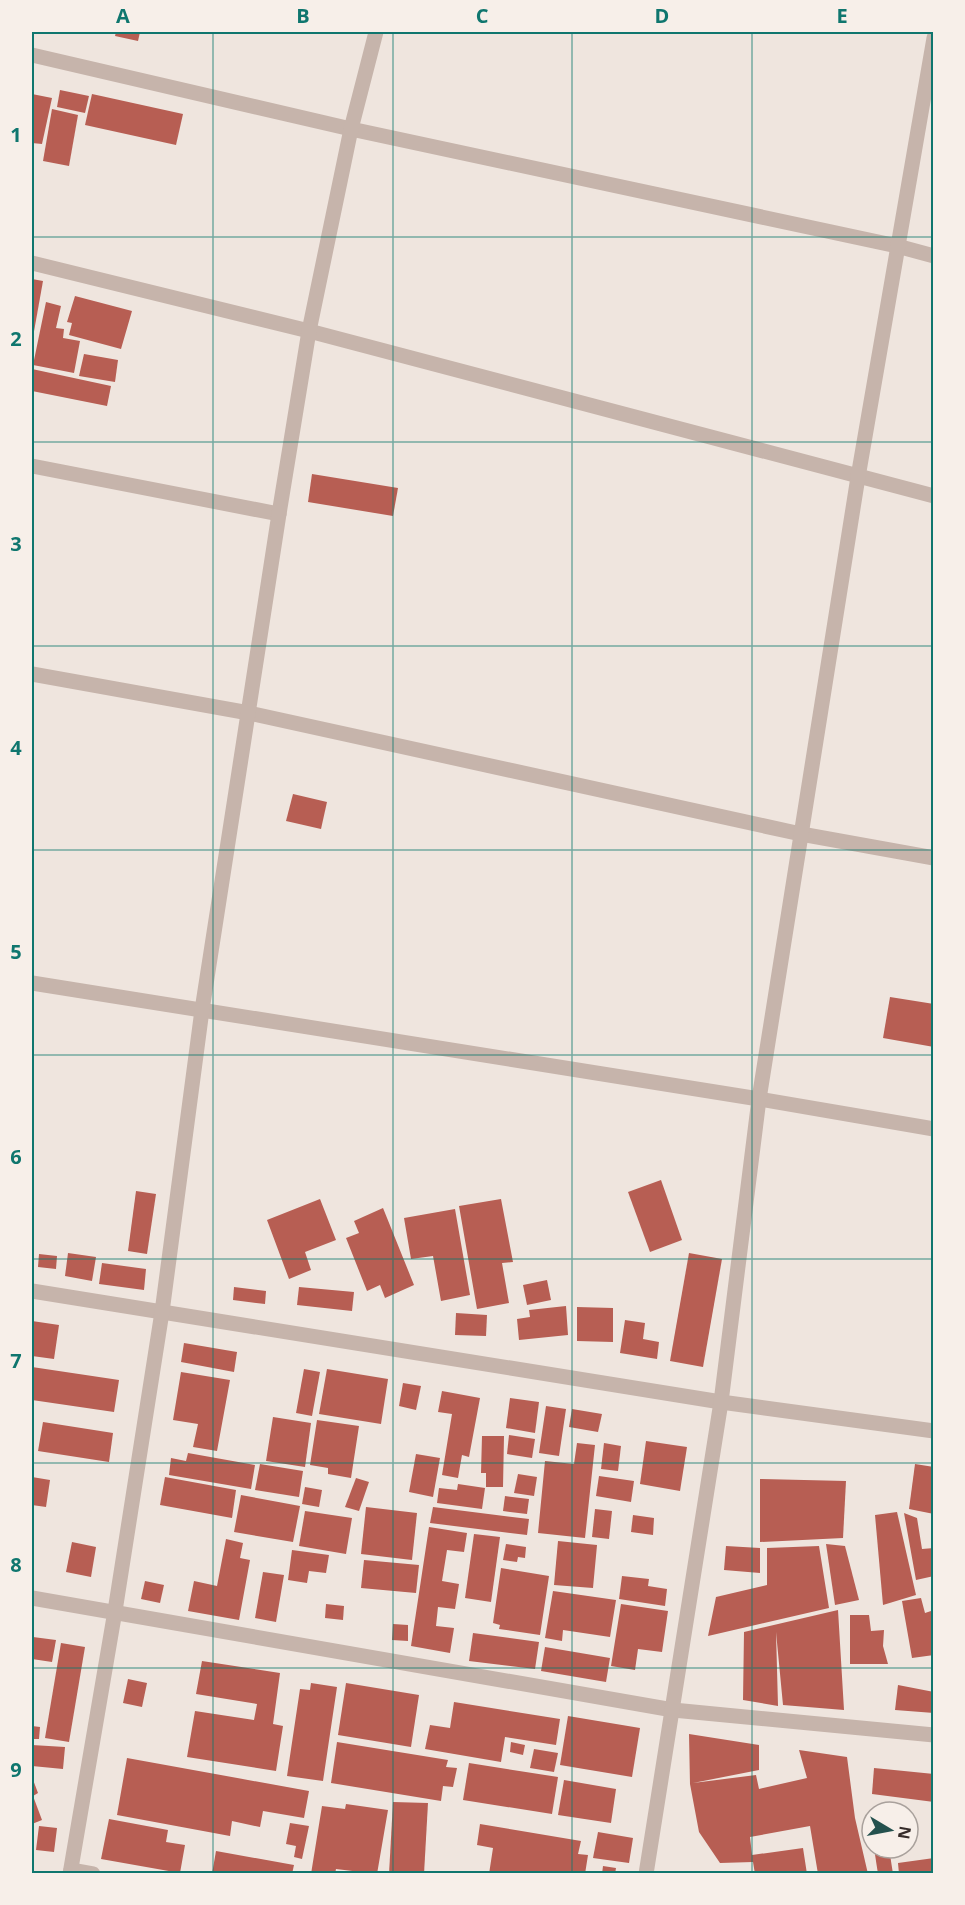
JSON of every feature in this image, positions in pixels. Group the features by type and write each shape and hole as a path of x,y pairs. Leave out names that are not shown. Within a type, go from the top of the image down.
{"street":[{"path":"93,1874 70,1872 115,1611 162,1312 202,1010 309,332 351,129 376,32"},
{"path":"646,1874 721,1402 759,1100 858,477 933,38"},
{"path":"32,55 351,129 897,246 933,256"},
{"path":"32,263 309,332 933,496"},
{"path":"32,466 279,514"},
{"path":"32,674 249,713 801,834 933,858"},
{"path":"32,983 933,1130"},
{"path":"32,1291 721,1402 933,1431"},
{"path":"32,1598 673,1710 933,1735"}],"building":[{"path":"116,32 140,32 138,41 115,36"},
{"path":"60,90 89,96 85,113 57,107"},
{"path":"32,94 52,98 42,144 32,143"},
{"path":"92,94 183,114 176,145 85,125"},
{"path":"52,109 78,115 69,166 43,161"},
{"path":"32,279 43,281 33,337 32,337"},
{"path":"75,296 132,311 121,349 69,335 72,323 67,322"},
{"path":"46,302 61,306 56,328 64,329 63,338 80,341 74,373 33,365"},
{"path":"84,354 118,360 115,382 79,376"},
{"path":"32,369 111,386 107,406 32,391"},
{"path":"312,474 398,488 393,516 308,502"},
{"path":"293,794 327,802 321,829 286,821"},
{"path":"890,997 934,1004 934,1047 883,1038"},
{"path":"661,1180 682,1240 650,1252 628,1192"},
{"path":"136,1191 156,1194 147,1254 128,1251"},
{"path":"320,1199 336,1240 305,1252 311,1270 289,1279 267,1220"},
{"path":"501,1199 513,1262 502,1263 509,1303 477,1309 459,1206"},
{"path":"383,1208 414,1285 385,1298 380,1285 367,1291 346,1238 359,1233 354,1221"},
{"path":"455,1209 470,1295 441,1301 433,1256 411,1259 404,1218"},
{"path":"68,1253 96,1257 92,1281 65,1276"},
{"path":"689,1253 722,1259 703,1367 670,1361"},
{"path":"39,1254 57,1256 56,1269 38,1267"},
{"path":"102,1263 146,1269 144,1290 99,1284"},
{"path":"547,1280 551,1300 527,1305 523,1285"},
{"path":"234,1287 266,1291 265,1304 233,1300"},
{"path":"299,1287 354,1292 352,1311 297,1305"},
{"path":"566,1306 568,1335 519,1340 517,1319 530,1317 529,1310"},
{"path":"577,1307 613,1308 613,1342 577,1341"},
{"path":"456,1313 487,1315 486,1336 455,1335"},
{"path":"625,1320 645,1323 643,1339 659,1342 657,1359 620,1353"},
{"path":"32,1321 59,1325 54,1359 32,1356"},
{"path":"184,1343 237,1352 234,1372 181,1362"},
{"path":"32,1367 119,1380 114,1412 32,1400"},
{"path":"304,1369 320,1372 312,1416 296,1413"},
{"path":"327,1369 388,1379 381,1424 319,1414"},
{"path":"181,1372 230,1380 217,1451 193,1447 198,1424 173,1420"},
{"path":"403,1383 421,1386 416,1410 399,1406"},
{"path":"442,1391 480,1398 469,1457 462,1455 458,1478 442,1475 452,1414 438,1412"},
{"path":"510,1398 539,1402 535,1433 506,1428"},
{"path":"546,1406 566,1409 559,1456 539,1453"},
{"path":"572,1409 602,1414 598,1432 569,1427"},
{"path":"273,1417 311,1423 305,1467 266,1461"},
{"path":"317,1420 359,1426 351,1478 328,1474 328,1468 310,1465"},
{"path":"43,1422 113,1433 109,1462 38,1451"},
{"path":"509,1435 535,1439 532,1458 507,1454"},
{"path":"482,1436 504,1436 503,1487 486,1487 486,1473 481,1473"},
{"path":"646,1441 687,1447 680,1491 640,1484"},
{"path":"577,1443 595,1445 585,1538 538,1533 545,1461 574,1464"},
{"path":"604,1443 621,1446 618,1471 601,1469"},
{"path":"188,1453 255,1465 251,1489 169,1475 171,1458 186,1461"},
{"path":"416,1454 440,1458 433,1497 409,1492"},
{"path":"260,1464 303,1471 299,1497 255,1490"},
{"path":"915,1464 934,1467 934,1514 909,1509"},
{"path":"518,1474 537,1477 534,1496 514,1493"},
{"path":"599,1476 634,1481 631,1502 596,1496"},
{"path":"32,1477 50,1480 46,1507 32,1505"},
{"path":"165,1477 236,1490 232,1518 160,1505"},
{"path":"356,1478 369,1482 359,1511 345,1507"},
{"path":"760,1479 846,1481 843,1538 760,1542"},
{"path":"458,1484 485,1488 482,1509 437,1503 439,1488 457,1490"},
{"path":"305,1487 322,1490 319,1507 302,1504"},
{"path":"241,1495 300,1506 293,1542 234,1532"},
{"path":"505,1496 529,1499 527,1514 503,1511"},
{"path":"366,1507 417,1513 412,1560 361,1554"},
{"path":"433,1507 529,1519 527,1535 430,1523"},
{"path":"595,1509 612,1511 609,1539 592,1537"},
{"path":"305,1511 352,1518 346,1554 299,1546"},
{"path":"897,1512 916,1595 883,1605 875,1515"},
{"path":"904,1513 917,1518 922,1549 934,1548 934,1576 916,1580"},
{"path":"633,1515 654,1518 653,1535 631,1532"},
{"path":"429,1527 467,1533 464,1552 447,1550 442,1581 459,1584 455,1609 438,1607 436,1626 454,1628 450,1653 411,1646"},
{"path":"474,1534 500,1537 491,1602 465,1598"},
{"path":"226,1539 243,1543 240,1558 250,1560 239,1620 188,1611 194,1581 217,1586"},
{"path":"558,1541 597,1545 593,1588 554,1585"},
{"path":"72,1542 96,1547 91,1577 66,1572"},
{"path":"506,1544 526,1547 525,1558 518,1557 517,1562 503,1560"},
{"path":"826,1544 845,1546 859,1600 835,1605"},
{"path":"726,1546 760,1548 760,1573 724,1570"},
{"path":"819,1546 829,1608 708,1636 716,1597 767,1585 767,1548"},
{"path":"292,1550 329,1555 326,1573 309,1571 307,1583 288,1580"},
{"path":"364,1560 419,1565 416,1593 361,1588"},
{"path":"501,1568 549,1576 540,1635 499,1629 500,1625 493,1623"},
{"path":"263,1572 284,1575 276,1622 255,1618"},
{"path":"622,1576 649,1579 648,1586 667,1589 665,1606 619,1599"},
{"path":"145,1581 164,1585 160,1603 141,1599"},
{"path":"553,1591 616,1600 610,1637 563,1630 562,1641 545,1638"},
{"path":"921,1598 925,1613 934,1610 934,1655 912,1658 902,1601"},
{"path":"326,1604 344,1606 343,1620 325,1618"},
{"path":"621,1604 668,1611 662,1652 638,1649 635,1670 611,1666"},
{"path":"838,1610 844,1710 783,1705 776,1632 778,1706 743,1700 744,1632"},
{"path":"850,1615 869,1615 871,1631 884,1630 883,1646 888,1664 850,1664"},
{"path":"393,1624 408,1625 408,1641 392,1640"},
{"path":"473,1633 539,1642 535,1669 469,1661"},
{"path":"33,1637 56,1640 52,1662 32,1659"},
{"path":"61,1643 85,1647 69,1742 45,1738"},
{"path":"545,1647 610,1658 606,1682 541,1671"},
{"path":"202,1661 280,1673 273,1724 283,1726 276,1771 187,1757 195,1711 254,1720 257,1704 196,1694"},
{"path":"128,1679 147,1683 142,1707 123,1703"},
{"path":"311,1683 337,1687 323,1781 287,1776 300,1689 310,1690"},
{"path":"346,1683 419,1695 411,1747 338,1735"},
{"path":"898,1685 934,1692 934,1713 895,1710"},
{"path":"454,1702 560,1719 556,1745 505,1737 501,1762 425,1749 430,1725 450,1728"},
{"path":"568,1716 640,1728 632,1777 560,1765"},
{"path":"32,1726 40,1727 39,1739 32,1739"},
{"path":"689,1734 759,1745 759,1770 693,1783 756,1775 759,1789 807,1778 799,1750 847,1757 860,1840 860,1860 865,1860 868,1874 818,1874 810,1826 750,1837 752,1855 803,1848 807,1874 755,1874 753,1862 720,1863 699,1832 690,1784"},
{"path":"337,1742 448,1760 446,1767 457,1768 453,1787 443,1786 441,1801 331,1783"},
{"path":"511,1742 525,1745 523,1755 510,1752"},
{"path":"32,1745 65,1747 63,1769 32,1766"},
{"path":"534,1749 558,1753 554,1772 530,1768"},
{"path":"127,1758 309,1791 304,1818 263,1811 260,1827 232,1821 230,1836 117,1815"},
{"path":"469,1763 558,1777 552,1814 463,1800"},
{"path":"874,1768 934,1774 934,1802 872,1794"},
{"path":"32,1777 38,1793 33,1796 42,1820 32,1824"},
{"path":"564,1780 616,1789 611,1823 558,1815"},
{"path":"393,1802 428,1803 424,1874 389,1874"},
{"path":"346,1804 388,1810 377,1874 336,1869 335,1874 311,1874 322,1806 345,1809"},
{"path":"109,1819 168,1830 166,1842 185,1845 180,1873 101,1859"},
{"path":"290,1823 309,1826 302,1859 294,1857 296,1846 286,1844"},
{"path":"480,1824 581,1841 578,1854 588,1855 585,1874 489,1874 493,1848 477,1845"},
{"path":"39,1826 57,1828 54,1852 36,1850"},
{"path":"598,1832 633,1838 629,1863 593,1858"},
{"path":"216,1851 294,1865 292,1874 212,1874"},
{"path":"934,1858 934,1874 899,1874 898,1863"},
{"path":"876,1860 891,1860 893,1874 878,1874"},
{"path":"603,1866 616,1868 615,1874 602,1874"}]}
